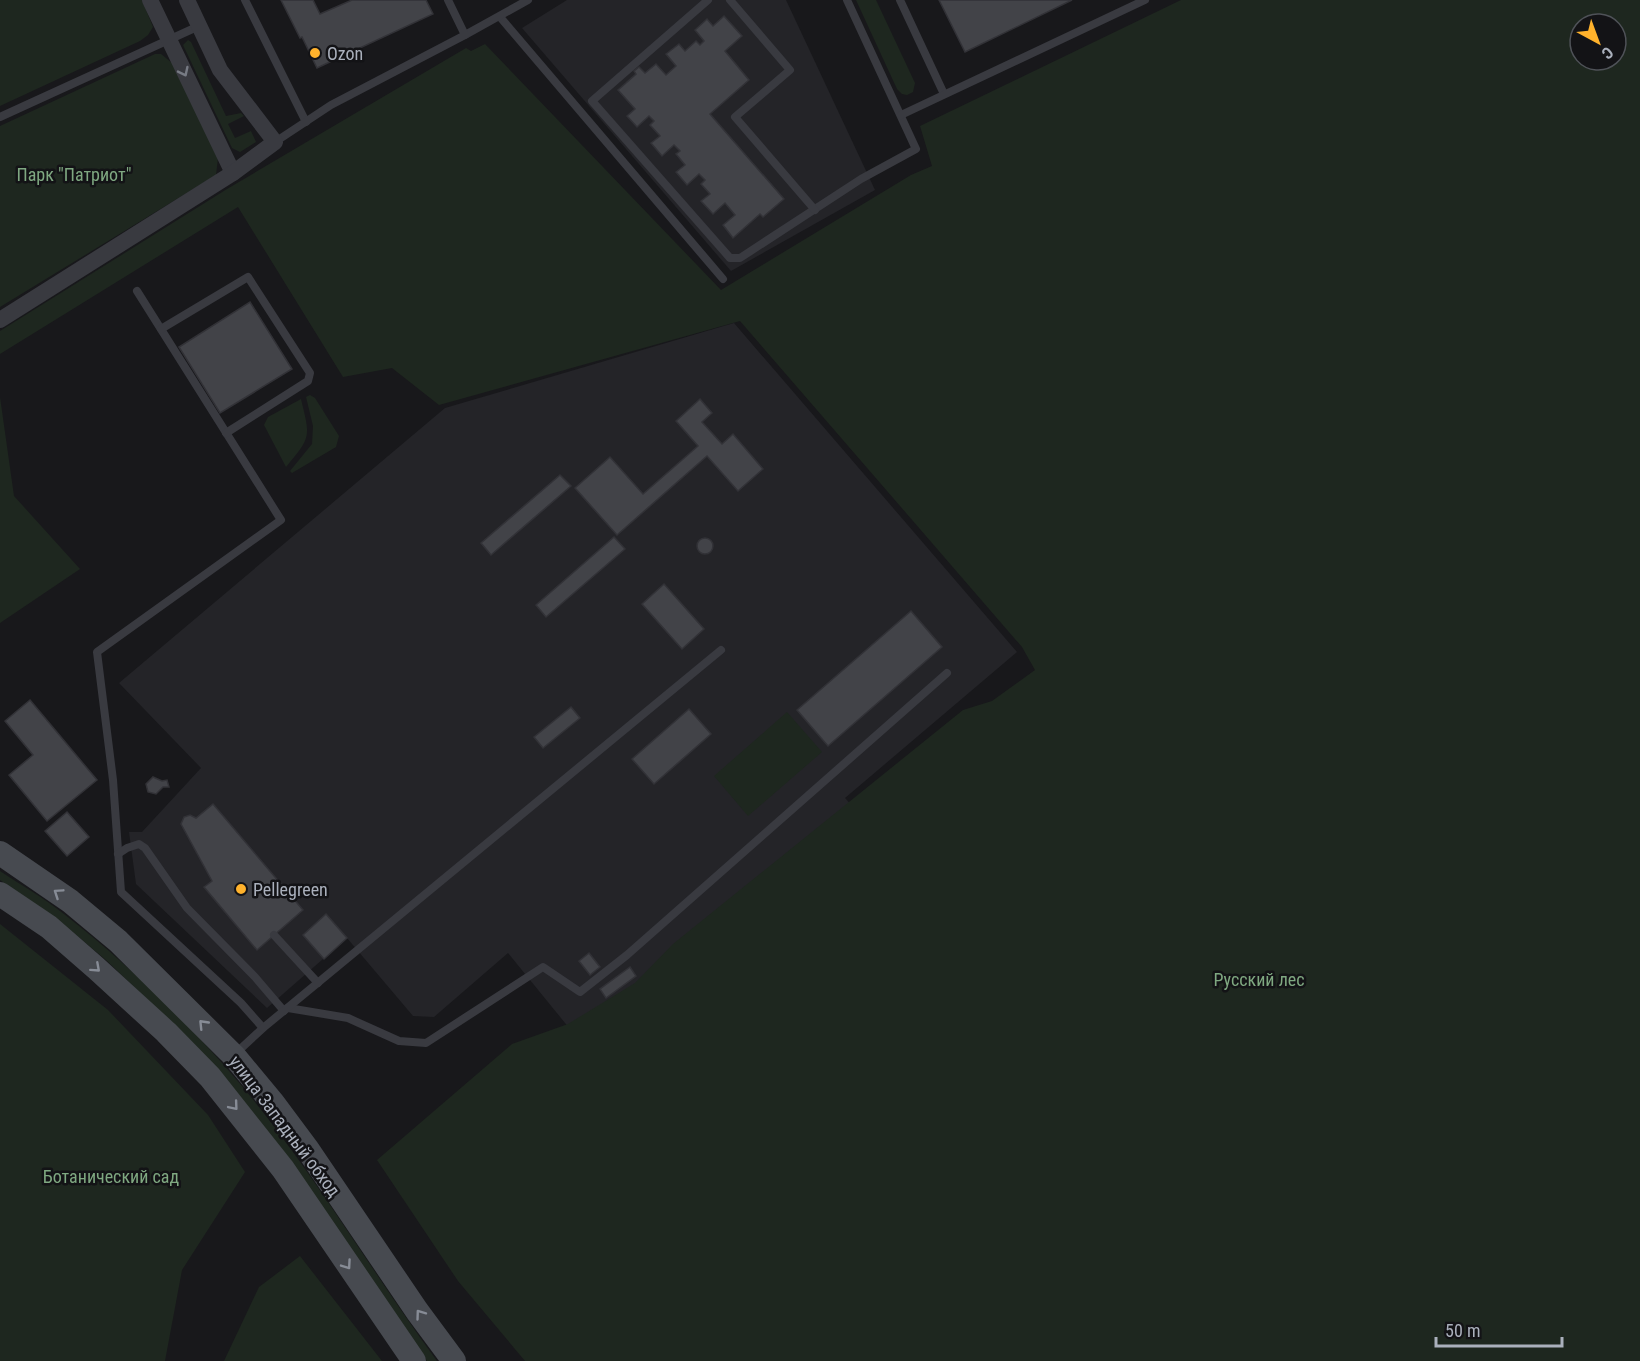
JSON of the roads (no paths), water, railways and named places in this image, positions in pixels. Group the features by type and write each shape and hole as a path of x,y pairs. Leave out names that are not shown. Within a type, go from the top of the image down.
{"main road":[{"name":"улица Западный обход","path":"0,853 70,900 118,941 234,1056 308,1150 454,1361"},
{"name":"улица Западный обход","path":"0,894 49,927 89,961 166,1032 210,1077 283,1169 414,1361"}],"street":[{"path":"150,0 233,173"},
{"path":"0,320 233,173 275,142 220,70 187,0"}],"lane":[{"path":"245,0 306,122"},
{"path":"448,0 465,35"},
{"path":"275,142 331,105 500,17 528,0"},
{"path":"708,0 592,101 730,258 740,258 861,179 916,149 847,0"},
{"path":"730,0 790,70 735,117 815,210"},
{"path":"900,0 944,94"},
{"path":"901,115 1145,0"},
{"path":"500,17 723,279"},
{"path":"0,117 199,26"},
{"path":"161,329 248,278 310,373 308,381 226,433"},
{"path":"137,291 281,520 97,652 112,780 121,892 241,1003 263,1028"},
{"path":"234,1056 263,1028 721,650"},
{"path":"118,854 139,844 145,848 187,908 286,1010 348,1018 399,1041 426,1043 543,967 580,992 627,955 947,673"},
{"path":"274,935 318,983"}],"place":[{"name":"Ozon","path":"315,53"},
{"name":"Pellegreen","path":"241,889"}],"park label":[{"name":"Парк \"Патриот\"","path":"74,174"},
{"name":"Русский лес","path":"1259,979"},
{"name":"Ботанический сад","path":"111,1176"}]}
